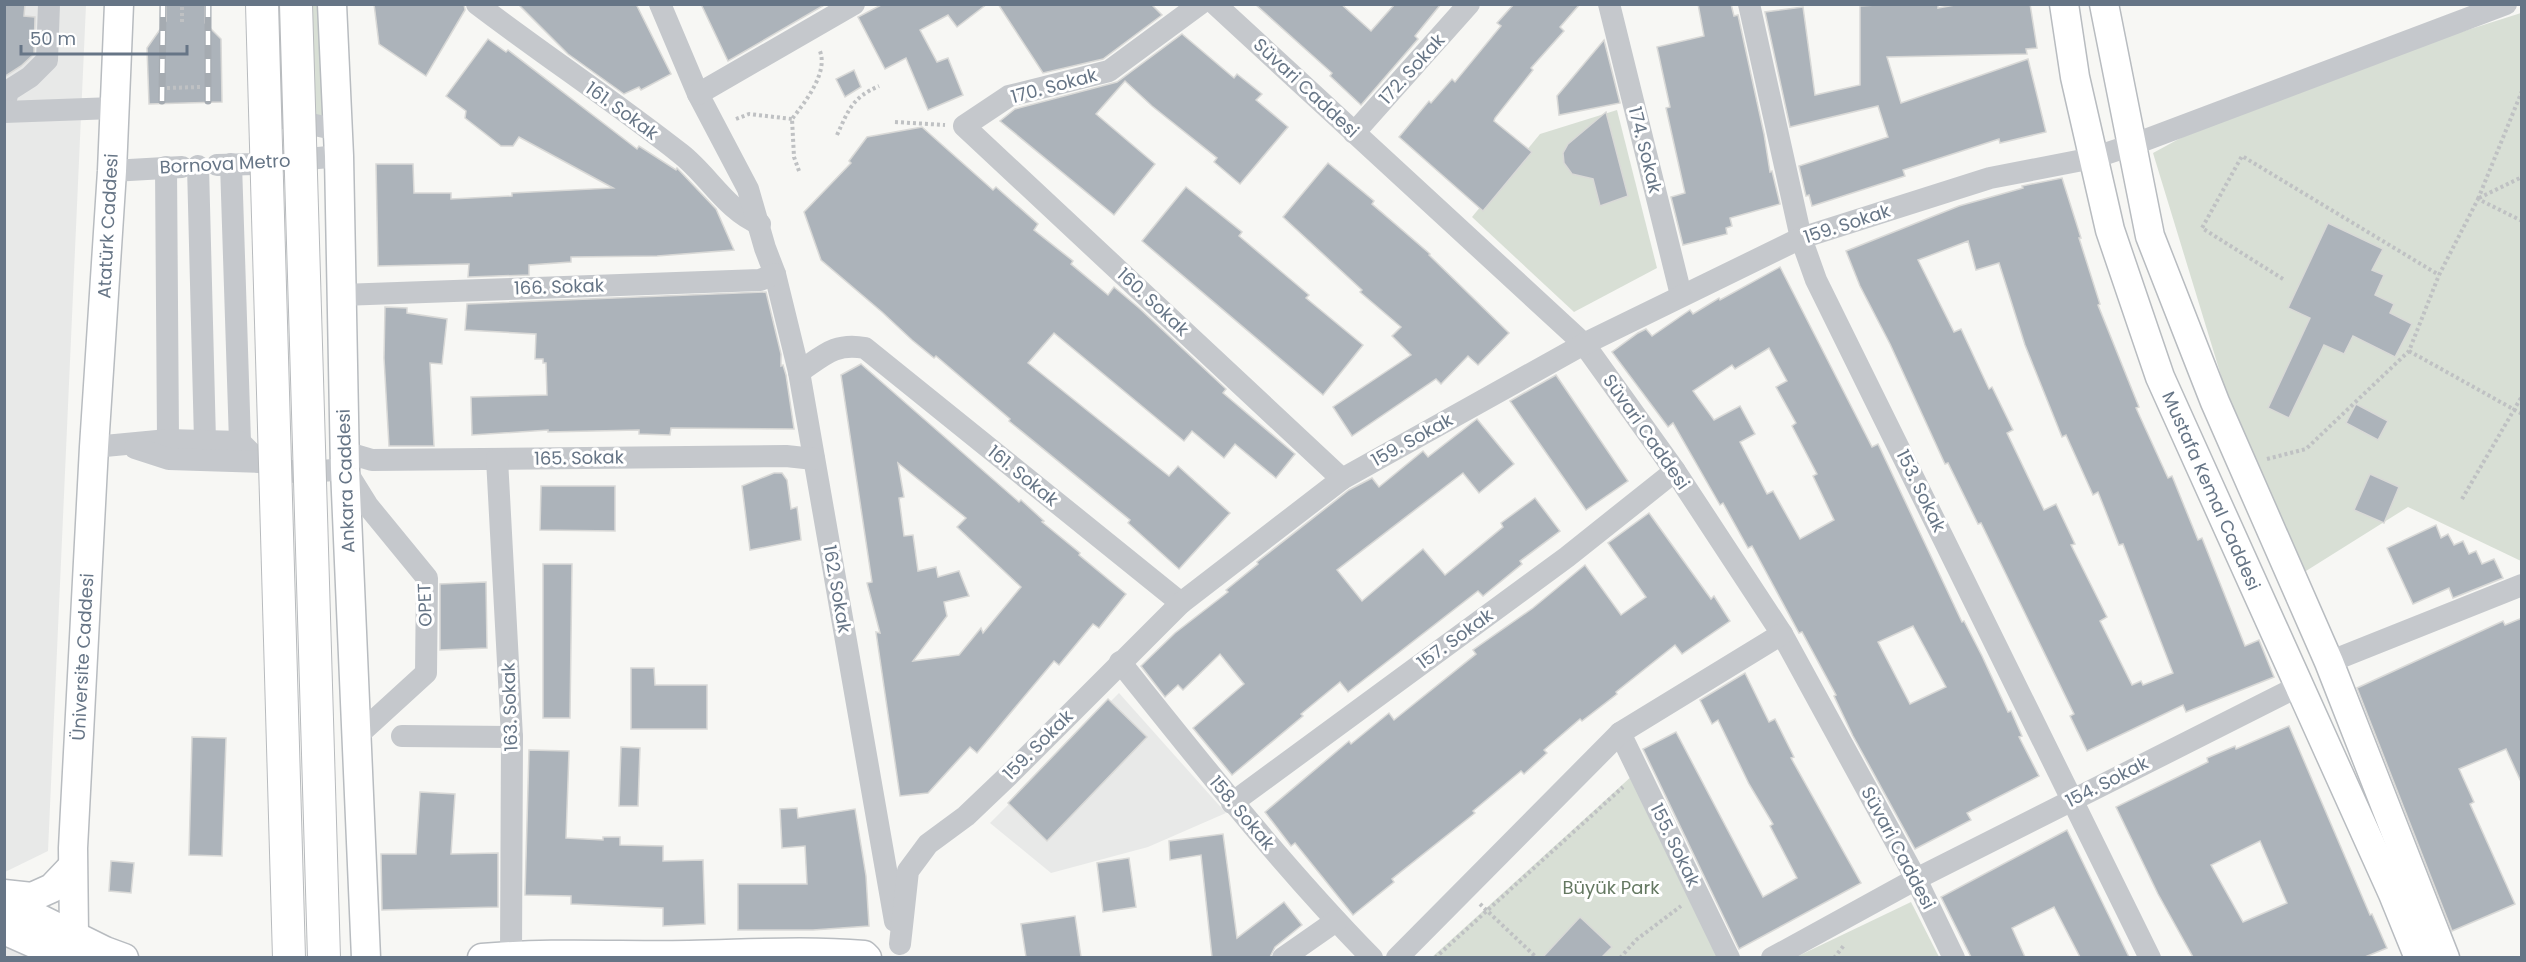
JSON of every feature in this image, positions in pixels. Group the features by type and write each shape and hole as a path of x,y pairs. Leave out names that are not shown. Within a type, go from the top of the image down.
{"highway":[{"path":"262,4 289,957"},
{"name":"Ankara Caddesi","path":"296,4 324,957"}],"main road":[{"name":"Atatürk Caddesi","path":"94,447 112,171 119,4"},
{"name":"Ankara Caddesi","path":"332,4 338,143 345,461 366,957"},
{"name":"Mustafa Kemal Caddesi","path":"2064,4 2075,77 2110,230 2160,377 2419,957"},
{"path":"2104,4 2151,236 2215,402 2330,662 2445,957"},
{"name":"Üniversite Caddesi","path":"71,950 72,867 94,447"},
{"path":"4,894 32,897 52,888 72,867"},
{"path":"4,901 71,950"},
{"path":"4,930 71,950 105,951 124,957"},
{"path":"482,957 820,951 867,957"}],"street":[{"path":"49,4 47,60 30,77 8,91 4,109 114,108"},
{"path":"279,4 283,118 338,143"},
{"name":"161. Sokak","path":"477,4 684,156 749,220 760,224"},
{"path":"506,4 521,38"},
{"name":"162. Sokak","path":"660,4 698,94 748,189 775,274 799,372 901,951"},
{"name":"170. Sokak","path":"964,126 1009,96 1109,71 1200,4"},
{"name":"Süvari Caddesi","path":"1215,4 1584,344 1675,471 1782,634 1916,879 1954,957"},
{"name":"172. Sokak","path":"1354,133 1469,4"},
{"name":"174. Sokak","path":"1609,4 1681,295"},
{"name":"153. Sokak","path":"1749,4 1801,237 1816,280 2150,957"},
{"name":"159. Sokak","path":"901,951 908,871 928,844 975,808 1181,603 1342,478 1584,344 1801,237 1990,178 2093,158 2506,4"},
{"path":"698,94 849,6"},
{"name":"160. Sokak","path":"964,126 1342,478"},
{"name":"Bornova Metro","path":"112,171 292,160 338,143"},
{"path":"292,160 298,473"},
{"path":"231,164 240,442 260,462"},
{"path":"255,164 260,462"},
{"path":"198,166 205,441"},
{"path":"166,167 168,440"},
{"name":"166. Sokak","path":"341,295 760,280 775,274"},
{"name":"161. Sokak","path":"799,372 837,347 849,345 865,348 1181,603"},
{"path":"94,447 168,440 240,442"},
{"path":"123,444 169,459 260,462 298,473 322,473 345,461"},
{"name":"165. Sokak","path":"345,461 786,456 814,459"},
{"name":"163. Sokak","path":"497,459 512,737 511,955"},
{"name":"OPET","path":"345,461 368,506 427,578 426,674 357,736"},
{"name":"157. Sokak","path":"1232,803 1567,557 1675,471"},
{"path":"2330,662 2522,585"},
{"path":"1397,957 1620,734 1782,634"},
{"name":"158. Sokak","path":"1120,662 1232,803 1336,921 1372,957"},
{"name":"154. Sokak","path":"1916,879 2299,686"},
{"name":"155. Sokak","path":"1620,734 1729,957"},
{"path":"402,736 512,737"},
{"path":"1772,957 1916,879"},
{"path":"1283,957 1336,921"}],"path":[{"path":"182,4 182,22"},
{"path":"798,171 792,119 806,101 819,74 822,54 814,41"},
{"path":"837,135 855,101 862,94 879,86"},
{"path":"167,88 200,87"},
{"path":"2244,467 2306,449 2409,351 2439,275 2478,199 2522,91"},
{"path":"716,128 749,114 792,119"},
{"path":"895,122 964,126"},
{"path":"2283,279 2202,228 2241,156 2439,275"},
{"path":"2478,199 2522,177"},
{"path":"2478,199 2522,221"},
{"path":"2409,351 2522,414"},
{"path":"2462,499 2522,396"},
{"path":"1435,957 1632,779"},
{"path":"1464,889 1537,957"},
{"path":"1620,957 1636,940 1688,901"}],"shaded area":[{"path":"5,5 86,5 48,851 5,872"},
{"path":"1119,693 1226,813 1148,847 1051,873 990,823"},
{"path":"5,938 47,957 5,957"}],"green space":[{"path":"310,5 322,5 324,116 313,116"},
{"path":"2521,13 2521,561 2408,507 2298,576 2248,464 2153,153 2256,97"},
{"path":"1617,110 1657,268 1574,312 1472,217 1540,134"},
{"name":"Büyük Park","path":"1633,775 1721,958 1431,958"},
{"path":"1911,902 1939,957 1794,958"}],"building":[{"path":"4,4 25,4 24,16 35,17 34,54 4,77"},
{"path":"166,4 205,4 205,23 221,39 222,102 149,104 147,48 166,21"},
{"path":"374,4 464,4 465,10 426,76 379,44"},
{"path":"518,4 636,4 671,74 641,90 639,87 624,94 568,54"},
{"path":"701,4 826,4 728,61"},
{"path":"883,4 987,4 957,27 948,15 920,30 937,62 948,58 963,95 928,110 906,58 885,69 858,17"},
{"path":"998,4 1151,4 1162,15 1103,59 1043,73"},
{"path":"1255,4 1341,4 1371,31 1395,4 1441,4 1415,36 1418,39 1361,105 1330,76 1332,73"},
{"path":"1514,4 1580,4 1560,27 1564,31 1531,68 1533,70 1495,118 1494,121 1532,152 1483,211 1399,137 1429,101 1431,103 1452,79 1455,82 1501,26 1497,23"},
{"path":"1698,4 1731,4 1734,16 1738,15 1770,172 1772,171 1780,204 1730,218 1732,226 1726,228 1727,234 1683,245 1671,197 1685,193 1666,108 1670,107 1657,47 1704,36"},
{"path":"1938,4 1938,8 1960,4 2030,4 2037,48 2026,49 2027,54 1887,57 1901,103 2028,59 2046,132 2000,143 1999,139 1903,170 1905,176 1812,206 1809,195 1806,196 1799,166 1888,137 1878,106 1790,127 1765,12 1803,7 1815,95 1860,85 1860,6"},
{"path":"1182,34 1234,78 1237,74 1262,94 1256,100 1288,127 1240,184 1214,162 1217,158 1152,106 1125,81 1096,114 1155,164 1114,215 1000,121 1015,109 1117,82"},
{"path":"488,39 506,52 508,50 637,149 639,146 676,170 677,168 716,209 734,250 657,256 571,257 571,262 529,265 529,275 468,277 469,264 378,266 376,164 413,164 414,193 451,193 451,199 512,196 512,193 613,188 519,137 513,146 501,146 465,118 466,111 446,96"},
{"path":"1604,40 1620,103 1559,115 1557,96"},
{"path":"854,70 861,87 845,97 836,79"},
{"path":"1606,112 1628,196 1600,206 1593,179 1572,174 1564,163 1563,153 1568,144"},
{"path":"922,127 993,190 996,187 1038,224 1034,230 1073,261 1071,264 1108,295 1114,287 1139,308 1226,389 1223,393 1295,454 1276,478 1235,444 1224,458 1192,431 1184,441 1054,333 1028,363 1169,476 1178,466 1230,513 1179,569 1128,523 1130,520 1009,421 1010,419 936,356 934,358 912,340 821,260 804,212 851,163 849,161 867,137"},
{"path":"1328,163 1374,201 1372,204 1430,254 1509,333 1478,365 1468,356 1441,384 1436,379 1352,436 1333,407 1411,355 1392,336 1401,327 1360,292 1362,290 1283,217"},
{"path":"2062,178 2100,304 2098,305 2139,407 2136,408 2168,478 2172,476 2198,540 2202,538 2245,646 2259,640 2274,677 2186,712 2183,705 2087,751 2070,716 2074,714 1981,523 1978,524 1948,463 1945,464 1890,344 1860,286 1846,251 1959,206 2023,188 2022,186","holes":["1968,241 1976,270 1999,263 2025,345 2062,437 2066,435 2093,495 2098,492 2119,545 2123,544 2173,673 2143,685 2141,681 2132,685 2100,621 2107,617 2071,545 2075,544 2056,504 2044,510 2007,433 2013,430 1992,387 1989,389 1961,329 1954,332 1918,260"]},
{"path":"1186,187 1242,232 1239,236 1309,295 1306,298 1363,345 1323,395 1142,241"},
{"path":"2328,223 2383,249 2372,270 2384,275 2375,295 2394,304 2390,313 2412,324 2395,357 2353,336 2344,354 2324,345 2289,418 2268,408 2310,318 2288,308"},
{"path":"1780,267 1872,447 1878,444 1962,622 1964,621 1982,656 2008,712 2011,711 2022,736 2019,737 2039,776 1967,813 1971,820 1915,849 1853,736 1834,696 1836,695 1752,546 1748,548 1723,503 1720,505 1673,423 1668,427 1612,352 1646,329 1652,336 1690,310 1693,314 1719,298 1720,300","holes":["1769,348 1787,381 1776,387 1796,423 1792,426 1817,474 1813,476 1834,520 1800,539 1773,491 1767,494 1740,442 1755,434 1740,406 1714,420 1693,391 1732,365 1735,369","1913,626 1946,687 1910,704 1878,642"]},
{"path":"766,292 781,354 781,366 783,365 786,375 794,429 671,428 670,435 639,434 639,430 548,432 548,430 472,435 471,397 547,395 546,363 543,363 543,359 535,359 536,334 465,330 467,304"},
{"path":"385,307 407,308 407,313 447,319 442,364 430,363 434,446 389,446 384,358"},
{"path":"861,364 1019,502 1021,500 1044,521 1042,522 1126,594 1099,628 1093,624 1059,665 1054,661 977,753 970,747 928,793 900,796 876,632 880,633 867,583 872,582 841,375","holes":["898,463 966,518 957,527 1021,587 983,633 981,628 959,655 913,661 947,616 944,602 969,596 959,571 938,577 936,567 918,571 913,535 904,536 899,498 904,497"]},
{"path":"1556,375 1628,481 1586,510 1510,401"},
{"path":"2356,404 2388,421 2378,440 2346,423"},
{"path":"1477,419 1514,464 1479,493 1463,473 1337,570 1362,601 1423,549 1445,575 1503,527 1501,523 1535,498 1560,531 1520,561 1522,564 1483,596 1478,591 1348,692 1340,682 1232,775 1193,728 1244,684 1220,654 1183,690 1178,685 1165,697 1141,666 1175,633 1228,592 1226,590 1258,564 1257,562 1349,490 1372,478 1379,487 1423,451 1428,457"},
{"path":"774,473 782,473 787,480 791,509 797,507 801,540 750,550 742,486"},
{"path":"2370,474 2399,487 2384,523 2354,510"},
{"path":"541,486 615,486 615,531 540,530"},
{"path":"1649,513 1711,599 1714,596 1730,621 1682,654 1675,645 1616,692 1617,694 1582,721 1580,719 1544,750 1547,753 1524,774 1521,771 1473,811 1475,813 1392,879 1394,882 1353,915 1295,843 1291,846 1265,812 1349,741 1351,744 1389,713 1394,720 1476,654 1473,650 1533,608 1585,565 1621,615 1646,597 1608,543"},
{"path":"2436,525 2441,538 2448,534 2454,545 2463,541 2469,554 2476,551 2482,564 2494,559 2503,578 2453,598 2449,588 2413,604 2387,548"},
{"path":"543,564 572,564 570,718 543,718"},
{"path":"486,582 487,648 440,650 440,584"},
{"path":"2522,618 2522,784 2506,749 2459,769 2474,802 2470,804 2515,904 2452,931 2357,688 2503,621 2505,625"},
{"path":"631,668 654,668 655,685 707,685 707,729 631,729"},
{"path":"1745,673 1769,722 1775,719 1794,757 1791,758 1861,883 1739,949 1643,749 1676,732 1763,897 1797,878 1770,826 1773,824 1749,784 1718,720 1712,724 1700,700"},
{"path":"1108,699 1147,737 1047,841 1008,803"},
{"path":"2289,726 2370,915 2372,914 2387,948 2365,957 2193,957 2158,894 2116,807 2208,762 2207,758 2235,746 2236,749","holes":["2260,841 2287,903 2243,922 2211,865"]},
{"path":"192,737 226,738 222,856 189,855"},
{"path":"621,747 640,748 638,806 619,806"},
{"path":"529,750 569,751 566,838 603,840 603,837 620,837 620,845 663,846 663,861 703,860 705,924 663,926 663,908 571,904 571,896 525,895"},
{"path":"420,792 455,794 451,854 498,853 498,907 382,910 381,854 416,854"},
{"path":"797,808 798,818 855,809 866,876 869,926 813,930 738,930 738,884 807,884 805,846 782,848 780,809"},
{"path":"2067,830 2129,957 2080,957 2054,907 2012,928 2025,957 1971,957 1941,897"},
{"path":"1223,834 1237,938 1284,902 1302,925 1275,947 1270,957 1212,957 1201,855 1170,860 1169,841"},
{"path":"1129,858 1136,907 1103,912 1097,863"},
{"path":"111,861 134,863 131,893 109,891"},
{"path":"1075,916 1081,957 1026,957 1021,924"},
{"path":"1580,917 1612,947 1602,957 1543,957"}],"railway":[{"path":"162,101 163,4"},
{"path":"208,4 208,101"}]}
